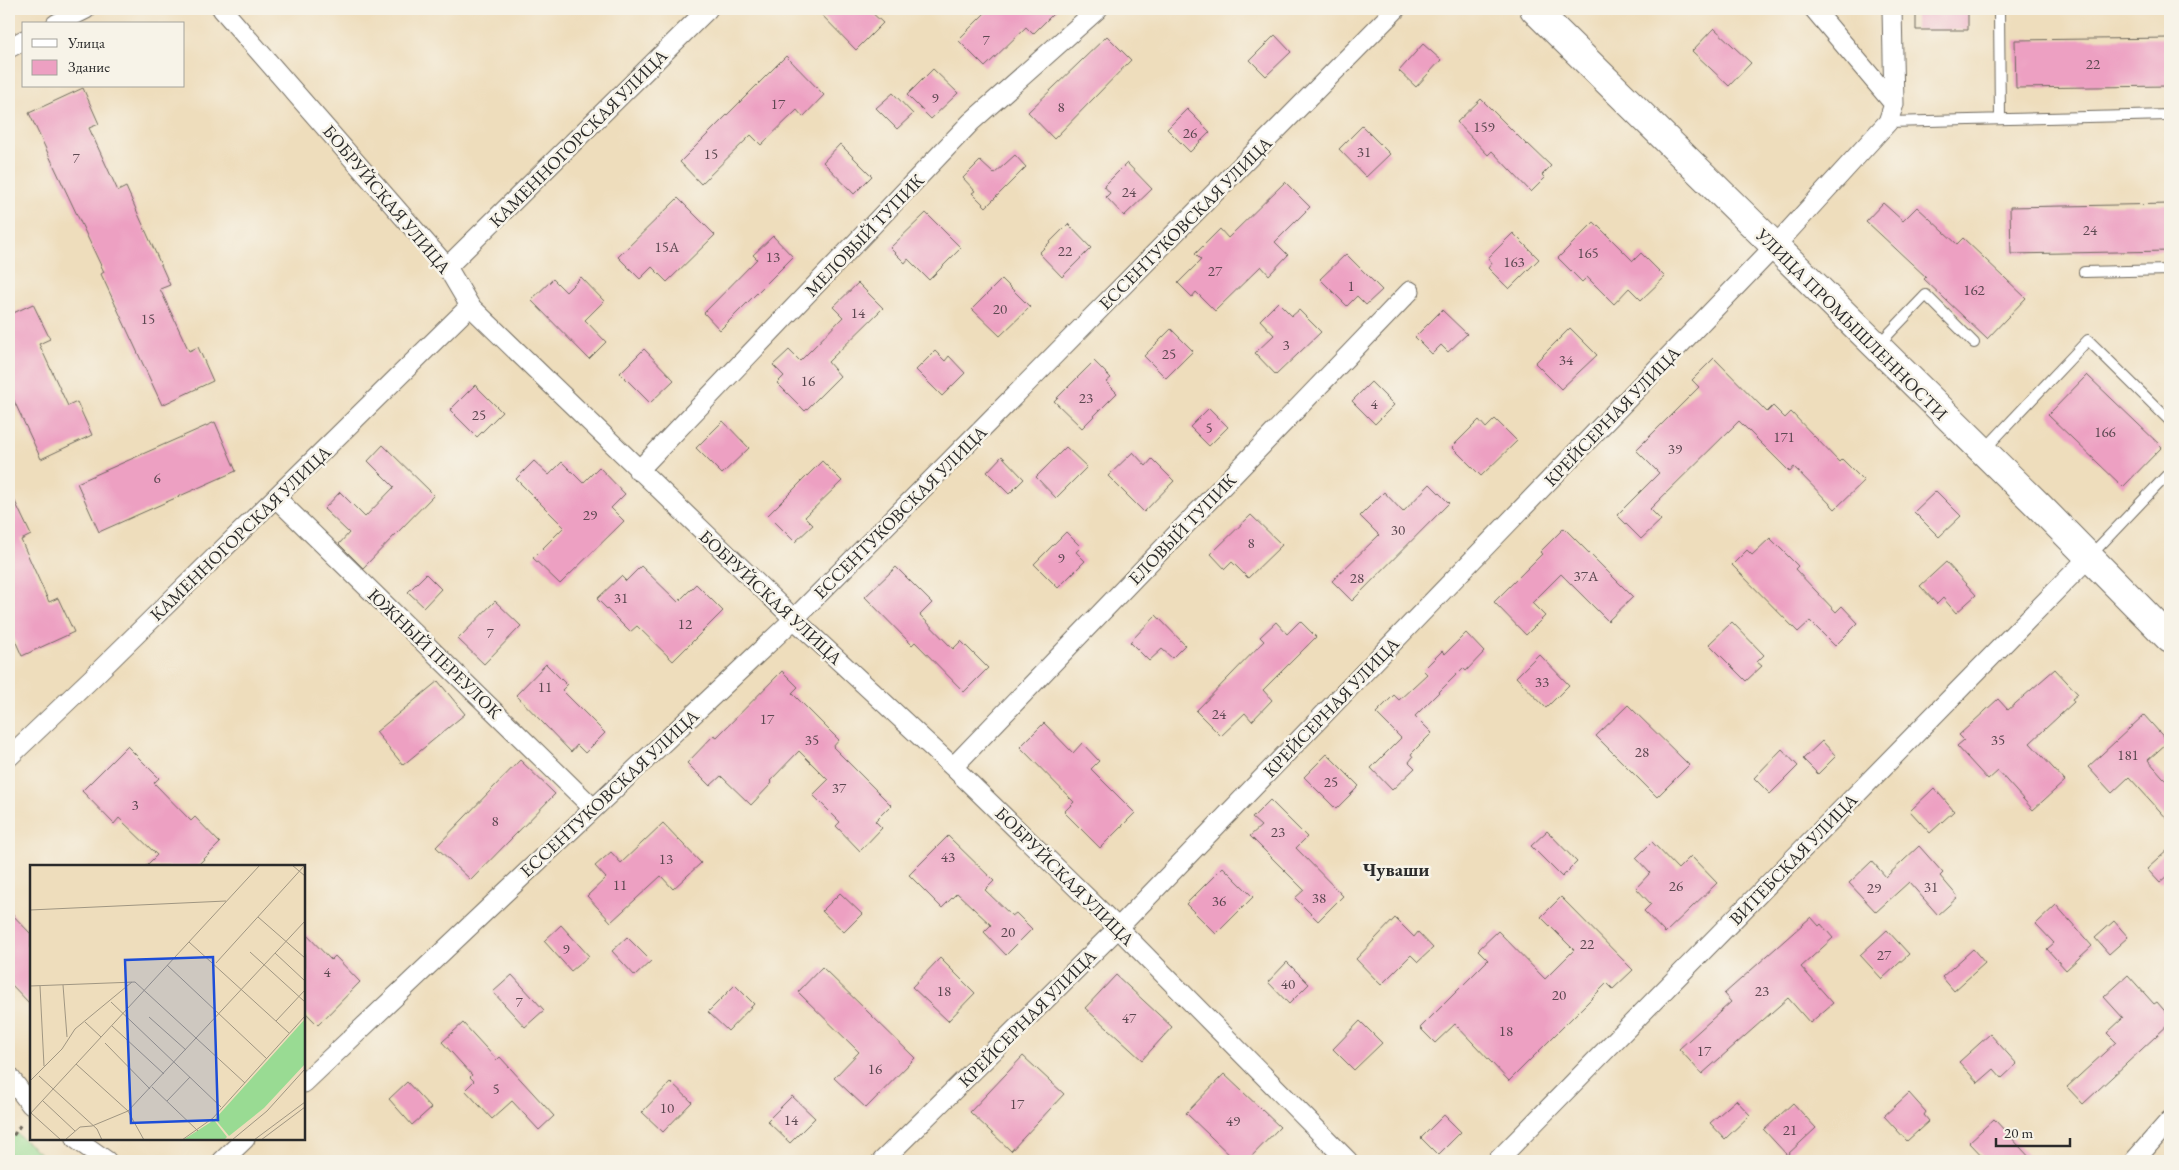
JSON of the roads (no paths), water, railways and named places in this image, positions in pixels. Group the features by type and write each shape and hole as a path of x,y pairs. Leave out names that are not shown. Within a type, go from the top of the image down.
{"main road":[{"name":"УЛИЦА ПРОМЫШЛЕННОСТИ","path":"1534,9 1774,247 1877,346 2170,640"}],"street":[{"path":"60,22 86,9"},
{"name":"БОБРУЙСКАЯ УЛИЦА","path":"222,9 447,267 470,306 794,619 953,767 1118,928 1348,1161"},
{"name":"КАМЕННОГОРСКАЯ УЛИЦА","path":"447,267 708,9"},
{"name":"МЕЛОВЫЙ ТУПИК","path":"638,470 971,122 1098,9"},
{"name":"ЕССЕНТУКОВСКАЯ УЛИЦА","path":"305,1082 794,619 1396,9"},
{"path":"1814,9 1891,113"},
{"path":"1891,113 1892,9"},
{"path":"9,48 22,41"},
{"name":"КРЕЙСЕРНАЯ УЛИЦА","path":"882,1161 1118,928 1774,247 1891,113"},
{"name":"ЕЛОВЫЙ ТУПИК","path":"953,767 1410,291"},
{"name":"КАМЕННОГОРСКАЯ УЛИЦА","path":"9,757 276,498 470,306"},
{"name":"ЮЖНЫЙ ПЕРЕУЛОК","path":"276,498 593,808"},
{"name":"ВИТЕБСКАЯ УЛИЦА","path":"1497,1161 2089,557"},
{"path":"9,1076 30,1104"},
{"path":"2134,1161 2170,1120"},
{"path":"77,1140 107,1161"},
{"path":"222,1161 244,1140"}],"lane":[{"path":"1999,9 2000,119"},
{"path":"1891,113 2000,119 2170,116"},
{"path":"2084,272 2170,270"},
{"path":"1877,346 1926,296 1974,343"},
{"path":"1983,452 2088,340 2170,421"},
{"path":"2089,557 2170,472"}],"district":[{"name":"Чуваши","path":"1396,869"}]}
